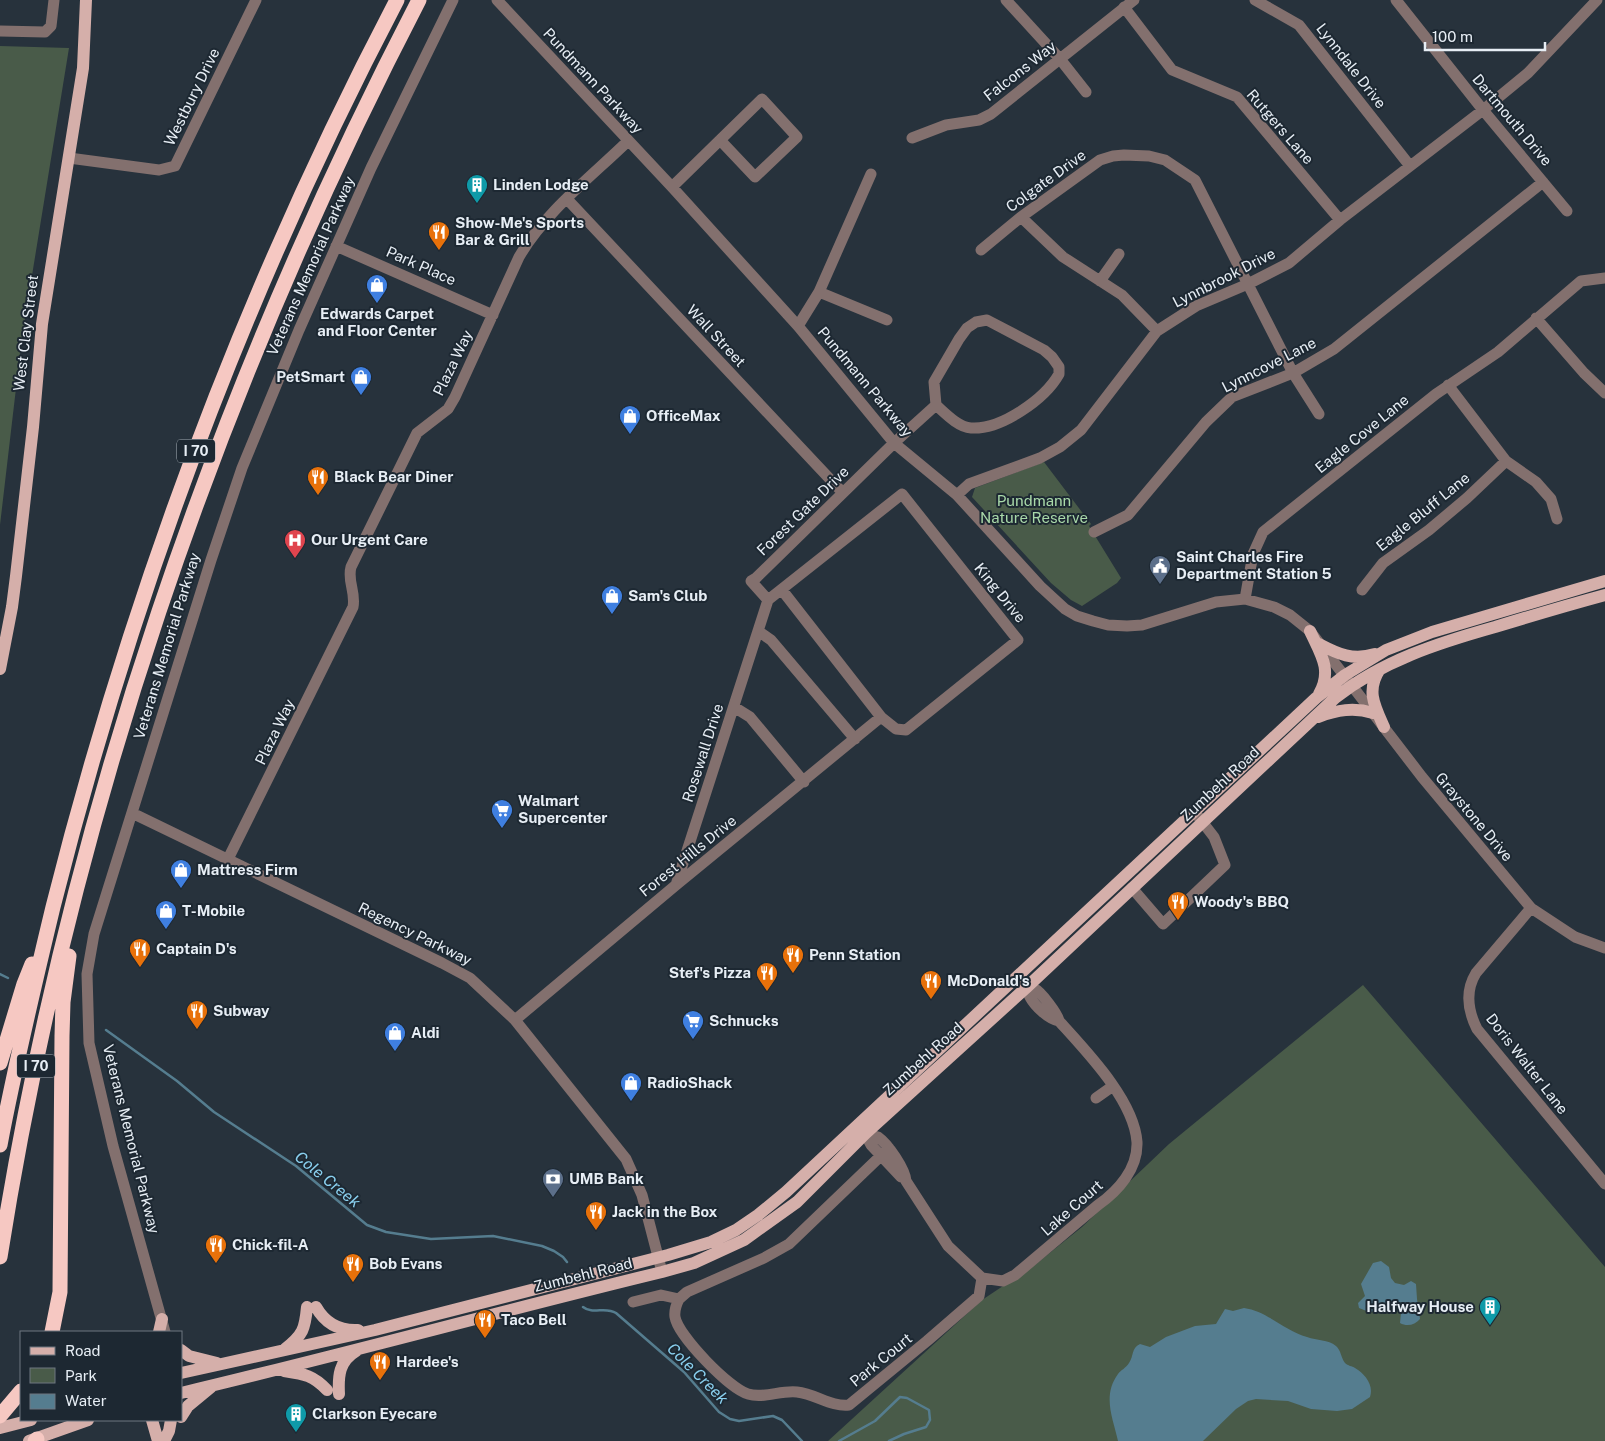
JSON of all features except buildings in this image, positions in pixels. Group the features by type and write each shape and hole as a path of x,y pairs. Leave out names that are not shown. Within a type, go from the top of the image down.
{"highway":[{"name":"I 70","path":"0,1145 24,1027 79,810 116,681 156,562 192,461 231,361 284,236 343,108 397,0"},
{"name":"I 70","path":"0,1257 32,1084 80,878 108,774 183,541 234,406 310,224 353,131 419,0"},
{"path":"52,1331 60,1292 63,1002 80,878"},
{"path":"0,1063 24,984 49,924"},
{"path":"0,1416 20,1392"}],"main road":[{"name":"West Clay Street","path":"0,669 2,644 12,607 33,427 42,324 82,68 86,0"},
{"name":"Zumbehl Road","path":"182,1373 531,1297 662,1272 694,1263 744,1240 797,1202 862,1128 1018,976 1316,698 1348,680 1386,650 1432,632 1605,581"},
{"name":"Zumbehl Road","path":"182,1393 360,1349 711,1242 736,1230 786,1192 1027,987 1311,720 1348,680 1380,669 1392,662 1436,644 1605,595"},
{"path":"1310,631 1326,671 1322,688 1316,698"},
{"path":"1319,644 1351,657 1366,656 1386,650"},
{"path":"1380,669 1375,677 1372,692 1377,712 1384,727"},
{"path":"1311,720 1346,709 1366,711 1374,714"},
{"path":"282,1351 302,1334 311,1307 327,1322 337,1328 346,1331 375,1330"},
{"path":"159,1331 162,1319"},
{"path":"279,1370 310,1376 333,1392 341,1366 352,1353 360,1349"},
{"path":"182,1351 189,1356 219,1364"},
{"path":"182,1415 188,1406 214,1385"},
{"path":"0,1428 27,1421"},
{"path":"34,1440 85,1421"},
{"path":"152,1421 158,1441"},
{"path":"168,1430 178,1421"}],"street":[{"path":"0,31 45,32 51,26 54,0"},
{"name":"Westbury Drive","path":"69,158 159,170 175,166 256,0"},
{"name":"Veterans Memorial Parkway","path":"166,1331 109,1132 89,1043 88,974 94,934 242,468 298,330 371,168 453,0"},
{"name":"Pundmann Parkway","path":"497,0 672,187 798,326 894,443 957,495 1050,596 1065,608 1077,616 1108,625 1142,625 1216,602 1245,599 1260,602 1290,615 1310,631 1348,680"},
{"path":"1006,0 1060,59 1086,92"},
{"name":"Lynndale Drive","path":"1255,0 1299,25 1410,166"},
{"name":"Dartmouth Drive","path":"1396,0 1483,110 1567,211"},
{"name":"Lynnbrook Drive","path":"957,495 968,484 1047,454 1060,447 1082,430 1157,331 1196,306 1248,284 1289,263 1340,220 1528,73 1597,0"},
{"name":"Falcons Way","path":"912,138 946,125 979,120 985,117 1129,4"},
{"name":"Rutgers Lane","path":"1129,4 1172,70 1237,97 1340,220"},
{"path":"672,187 720,140 762,99 798,137 755,177 720,140"},
{"name":"Plaza Way","path":"228,859 353,607 354,593 349,578 351,567 418,433 436,419 451,403 463,382 518,257 530,238 628,141"},
{"name":"Colgate Drive","path":"981,250 1021,217 1100,160 1124,155 1149,156 1165,160 1195,180 1293,373 1319,414"},
{"path":"798,326 819,292 872,174"},
{"name":"Lynncove Lane","path":"1094,532 1128,515 1206,422 1232,397 1293,373 1334,349 1544,182"},
{"name":"Wall Street","path":"567,200 843,493"},
{"path":"1021,217 1063,257 1122,295 1157,331"},
{"name":"Park Place","path":"336,246 493,315"},
{"path":"1100,281 1119,254"},
{"name":"Eagle Cove Lane","path":"1245,599 1253,554 1263,532 1448,385 1498,352 1581,281 1605,278"},
{"path":"819,292 887,320"},
{"path":"1536,318 1584,373 1605,393"},
{"path":"986,320 1044,350 1059,367 1059,374 1045,392 1024,411 997,422 969,428 955,421 936,405 934,382 959,339 967,328 976,322 986,320"},
{"path":"1448,385 1506,461 1536,482 1551,498 1557,519"},
{"name":"Forest Gate Drive","path":"768,600 751,581 936,405"},
{"name":"Eagle Bluff Lane","path":"1362,590 1383,563 1429,530 1467,498 1506,461"},
{"name":"King Drive","path":"902,494 1018,640 906,730 896,729 882,717 782,590 902,494"},
{"path":"768,600 782,590"},
{"name":"Rosewall Drive","path":"676,885 768,600"},
{"path":"758,631 771,640 855,739"},
{"name":"Graystone Drive","path":"1348,680 1454,816 1531,908 1575,937 1605,948"},
{"path":"734,707 750,717 804,782"},
{"name":"Forest Hills Drive","path":"515,1020 676,885 882,717"},
{"path":"1132,888 1163,924 1226,865 1214,837 1195,812"},
{"name":"Regency Parkway","path":"132,813 470,978 515,1020 626,1159 642,1194 662,1272"},
{"name":"Doris Walter Lane","path":"1531,908 1476,973 1471,981 1469,1007 1477,1029 1605,1184"},
{"name":"Lake Court","path":"982,1278 1003,1281 1015,1275 1112,1195 1126,1180 1137,1144 1125,1107 1113,1086 1087,1052 1059,1021 1053,1020 1040,1009 1029,996 1027,987 1018,976"},
{"path":"1096,1098 1113,1086"},
{"path":"862,1128 878,1138 900,1177 906,1181 948,1246 982,1278"},
{"path":"633,1302 661,1295 679,1299 687,1292 764,1258 789,1244 885,1152"},
{"name":"Park Court","path":"679,1299 675,1308 675,1318 686,1340 736,1389 757,1396 780,1392 800,1392 840,1406 849,1405 979,1296 982,1278"}],"green space":[{"path":"0,46 69,48 22,337 0,525"},
{"name":"Pundmann Nature Reserve","path":"1044,462 1091,524 1089,526 1121,578 1117,583 1082,606 1071,600 1051,583 972,497 975,488"},
{"path":"1363,985 1605,1267 1605,1441 828,1441 982,1300 1036,1264 1082,1227 1169,1144"}],"water":[{"path":"1381,1261 1389,1267 1391,1278 1395,1283 1404,1285 1411,1281 1416,1284 1420,1319 1416,1323 1408,1325 1400,1323 1401,1313 1396,1308 1369,1312 1359,1308 1358,1303 1365,1296 1361,1284 1373,1263"},
{"path":"1244,1308 1260,1313 1299,1334 1326,1341 1336,1346 1345,1363 1359,1370 1368,1380 1371,1388 1370,1397 1352,1409 1337,1411 1311,1409 1288,1401 1256,1399 1248,1401 1236,1409 1203,1441 1118,1441 1110,1407 1111,1391 1113,1382 1131,1360 1135,1348 1140,1344 1150,1347 1166,1337 1195,1326 1216,1324 1225,1309 1233,1311"}],"waterway":[{"name":"Cole Creek","path":"0,974 8,978"},
{"name":"Cole Creek","path":"106,1030 177,1081 214,1112 296,1166 367,1225 386,1232 431,1239 493,1236 542,1246 554,1251 567,1262"},
{"name":"Cole Creek","path":"583,1307 591,1310 608,1310 616,1313 684,1372 719,1412 730,1419 739,1421 773,1416 782,1420 802,1441"},
{"name":"Cole Creek","path":"839,1441 875,1421 900,1397 907,1398 929,1410 930,1420 926,1427 889,1441"}],"place":[{"name":"Linden Lodge","path":"477,204"},
{"name":"Show-Me's Sports Bar & Grill","path":"439,251"},
{"name":"Edwards Carpet and Floor Center","path":"377,304"},
{"name":"PetSmart","path":"361,396"},
{"name":"OfficeMax","path":"630,435"},
{"name":"Black Bear Diner","path":"318,496"},
{"name":"Our Urgent Care","path":"295,559"},
{"name":"Saint Charles Fire Department Station 5","path":"1160,585"},
{"name":"Sam's Club","path":"612,615"},
{"name":"Walmart Supercenter","path":"502,829"},
{"name":"Mattress Firm","path":"181,889"},
{"name":"Woody's BBQ","path":"1178,921"},
{"name":"T-Mobile","path":"166,930"},
{"name":"Captain D's","path":"140,968"},
{"name":"Penn Station","path":"793,974"},
{"name":"Stef's Pizza","path":"767,992"},
{"name":"McDonald's","path":"931,1000"},
{"name":"Subway","path":"197,1030"},
{"name":"Schnucks","path":"693,1040"},
{"name":"Aldi","path":"395,1052"},
{"name":"RadioShack","path":"631,1102"},
{"name":"UMB Bank","path":"553,1198"},
{"name":"Jack in the Box","path":"596,1231"},
{"name":"Chick-fil-A","path":"216,1264"},
{"name":"Bob Evans","path":"353,1283"},
{"name":"Halfway House","path":"1490,1326"},
{"name":"Taco Bell","path":"485,1339"},
{"name":"Hardee's","path":"380,1381"},
{"name":"Clarkson Eyecare","path":"296,1433"}]}
